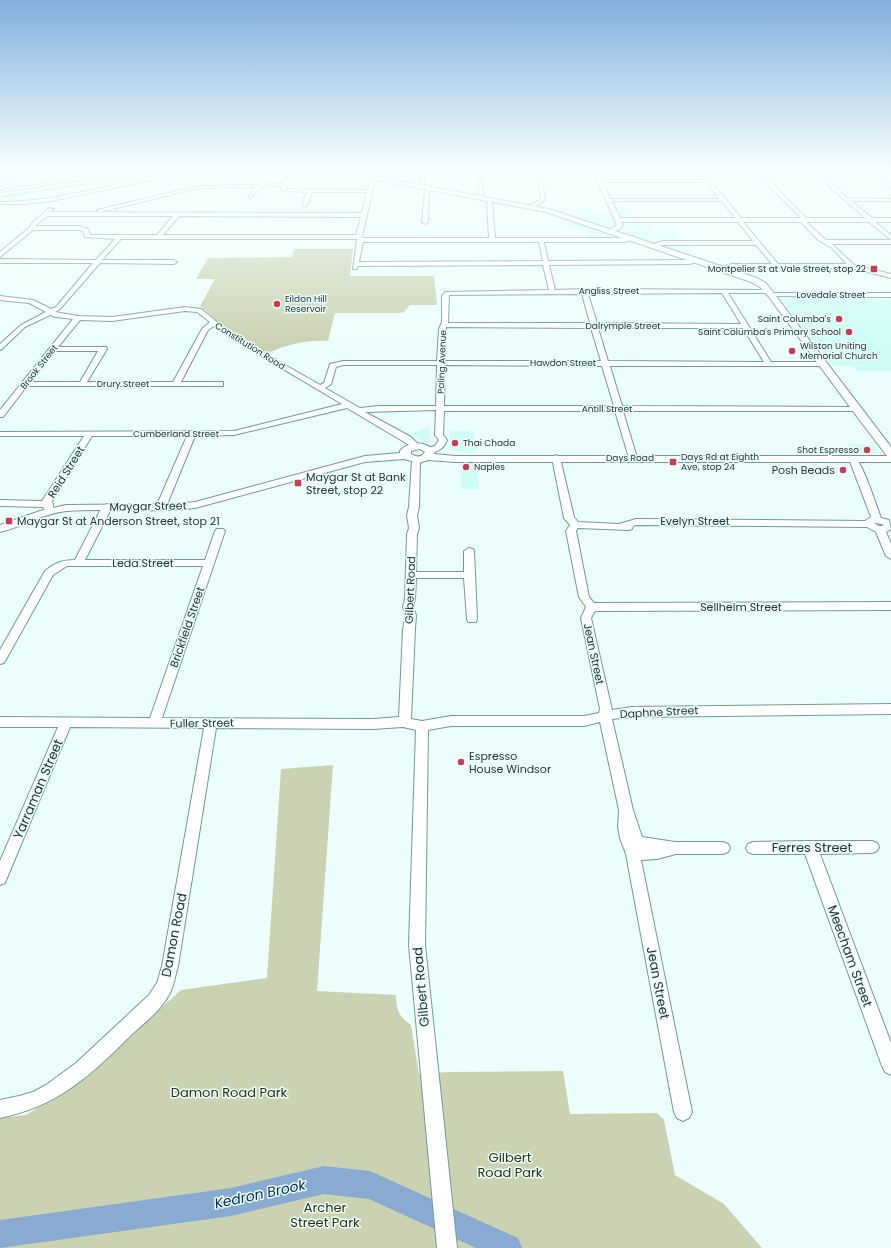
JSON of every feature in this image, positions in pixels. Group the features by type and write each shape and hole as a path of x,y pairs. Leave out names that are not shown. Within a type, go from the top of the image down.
{"main road":[{"path":"606,229 723,268 763,285 891,454"},
{"path":"875,434 891,444"},
{"name":"Days Road","path":"411,452 428,452 455,459 891,459"},
{"name":"Maygar Street","path":"0,528 48,507 161,507 195,505 365,459 411,452"}],"street":[{"path":"1,252 30,229"},
{"path":"82,229 85,230 88,236 119,237 492,240 626,240 633,238"},
{"path":"159,237 165,229"},
{"path":"362,229 356,264 453,262 689,262 699,260"},
{"path":"491,229 492,240"},
{"path":"747,229 776,266"},
{"path":"813,229 827,243 827,246 849,266"},
{"path":"881,229 891,238"},
{"path":"0,348 27,323 58,308 119,237"},
{"path":"541,240 552,291"},
{"path":"827,243 891,242"},
{"path":"654,245 663,243 758,243"},
{"path":"0,261 174,262"},
{"path":"723,268 732,266 849,266 891,276"},
{"name":"Angliss Street","path":"449,292 552,291 770,293"},
{"name":"Paling Avenue","path":"428,452 437,449 442,444 443,440 440,435 442,329 445,325 445,295 449,292"},
{"path":"584,292 634,458"},
{"path":"724,292 769,364"},
{"name":"Lovedale Street","path":"770,293 891,295"},
{"name":"Constitution Road","path":"0,298 31,301 59,316 78,318 112,319 190,309 199,310 214,323 237,339 396,433 411,452"},
{"name":"Brook Street","path":"0,415 78,318"},
{"path":"176,384 204,329 214,323"},
{"name":"Dalrymple Street","path":"445,325 744,325"},
{"path":"0,337 11,337"},
{"path":"52,349 107,348 94,371 89,374 82,384"},
{"name":"Hawdon Street","path":"320,388 327,384 332,367 338,363 822,364"},
{"name":"Drury Street","path":"25,384 220,384"},
{"name":"Cumberland Street","path":"0,434 239,433 349,405"},
{"name":"Antill Street","path":"359,411 374,408 856,409"},
{"name":"Reid Street","path":"48,507 89,434"},
{"path":"161,507 192,434"},
{"name":"Gilbert Road","path":"405,722 409,629 411,617 408,607 410,600 412,534 414,528 412,515 414,507 411,452"},
{"name":"Jean Street","path":"556,458 569,518 575,525 571,531 584,597 591,607 586,618 606,709 605,716 626,810 624,828 632,847 683,1112"},
{"path":"853,459 863,480 874,522 886,526 891,556"},
{"path":"0,503 48,507"},
{"path":"78,563 107,507"},
{"name":"Evelyn Street","path":"575,525 639,528 758,528 769,524 874,522"},
{"name":"Brickfield Street","path":"154,724 220,531"},
{"path":"469,551 472,620"},
{"name":"Leda Street","path":"0,660 49,573 58,566 66,563 209,563"},
{"path":"411,575 469,575"},
{"name":"Sellheim Street","path":"591,607 891,606"},
{"name":"Daphne Street","path":"405,722 422,726 451,721 584,722 605,716 632,712 669,710 891,709"},
{"name":"Fuller Street","path":"0,722 383,724 405,722"},
{"name":"Yarraman Street","path":"0,878 66,723"},
{"name":"Damon Road","path":"0,1109 28,1103 49,1093 77,1075 145,1010 163,989 170,966 211,723"},
{"name":"Gilbert Road","path":"422,726 417,934 424,1032 433,1105 447,1248"},
{"path":"632,847 657,853 675,848 723,848"},
{"name":"Meecham Street","path":"810,847 891,1066"},
{"name":"Ferres Street","path":"753,848 872,847"}],"shaded area":[{"path":"584,229 597,229 621,238 588,237"},
{"path":"612,229 674,231 680,241 690,245 693,251 680,251"},
{"name":"Saint Columba's Primary School","path":"781,298 891,299 891,371 857,371 853,366 833,366"},
{"path":"429,426 430,442 423,442 412,434"},
{"path":"450,431 474,431 476,452 450,450"},
{"path":"848,444 873,445 879,453 854,453"},
{"path":"460,462 478,462 479,489 462,489"}],"green space":[{"path":"294,249 353,249 350,276 434,276 437,305 410,305 404,312 400,313 335,313 328,341 297,343 268,353 233,334 200,306 215,279 196,279 208,258 292,257"},
{"name":"Damon Road Park","path":"333,765 317,991 396,995 401,1016 411,1025 419,1074 449,1072 563,1071 570,1114 657,1113 664,1120 675,1175 724,1204 762,1248 0,1248 0,1118 26,1115 79,1082 181,990 267,978 281,769"}],"waterway":[{"name":"Kedron Brook","path":"0,1234 231,1202 324,1180 370,1185 508,1248"}],"place":[{"name":"Montpelier St at Vale Street, stop 22","path":"874,269"},
{"name":"Eildon Hill Reservoir","path":"277,304"},
{"name":"Saint Columba's","path":"839,319"},
{"name":"Saint Columba's Primary School","path":"849,332"},
{"name":"Wilston Uniting Memorial Church","path":"792,351"},
{"name":"Thai Chada","path":"455,443"},
{"name":"Shot Espresso","path":"867,450"},
{"name":"Days Rd at Eighth Ave, stop 24","path":"673,462"},
{"name":"Naples","path":"466,467"},
{"name":"Posh Beads","path":"843,470"},
{"name":"Maygar St at Bank Street, stop 22","path":"298,483"},
{"name":"Maygar St at Anderson Street, stop 21","path":"9,521"},
{"name":"Espresso House Windsor","path":"461,762"}],"park label":[{"name":"Gilbert Road Park","path":"510,1164"},
{"name":"Archer Street Park","path":"325,1214"}]}
